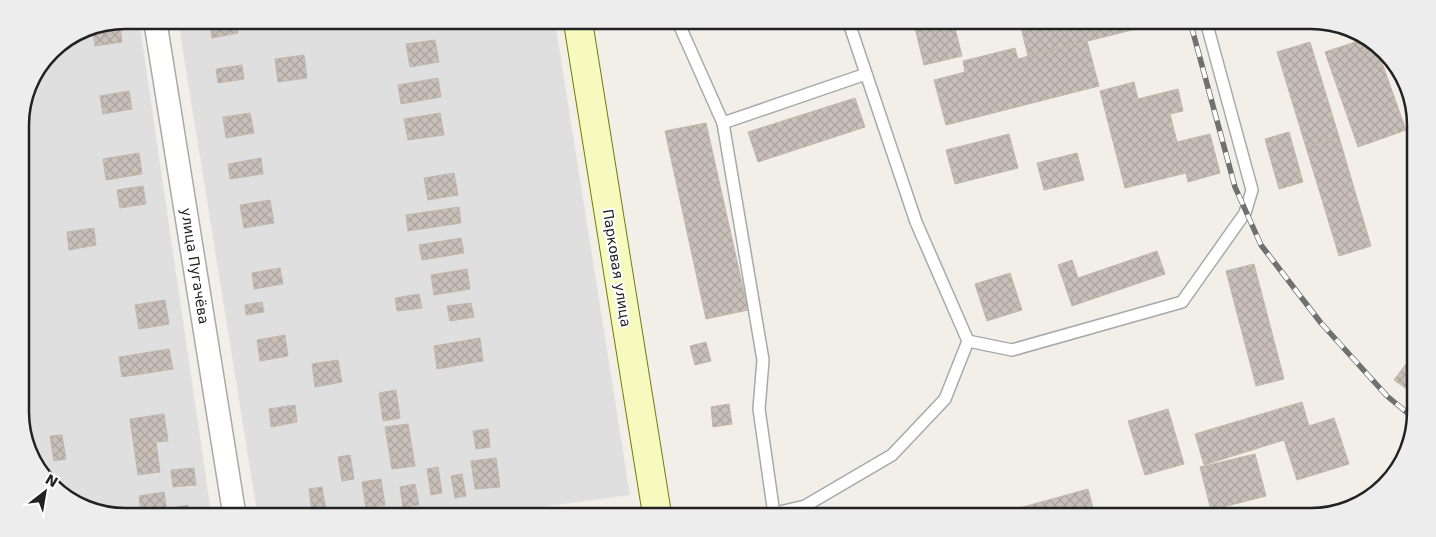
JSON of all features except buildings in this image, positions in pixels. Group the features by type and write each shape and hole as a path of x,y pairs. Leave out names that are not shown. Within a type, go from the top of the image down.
{"main road":[{"name":"Парковая улица","path":"579,29 655,508"}],"street":[{"name":"улица Пугачёва","path":"156,29 233,508"}],"lane":[{"path":"681,29 723,123 763,360 759,410 771,508"},
{"path":"797,508 805,506 892,455 945,399 968,341 916,222 851,29"},
{"path":"968,341 1012,350 1182,302 1245,213 1252,190 1208,29"},
{"path":"723,123 866,74"}],"shaded area":[{"path":"118,29 140,29 210,508 112,507 82,498 70,491 70,467 45,466 34,443 31,431 29,412 29,118 32,100 42,77 61,53 88,36"},
{"path":"179,29 556,29 630,495 535,508 256,508"}],"railway":[{"path":"1192,29 1235,187 1261,245 1321,323 1387,396 1407,413"}]}
